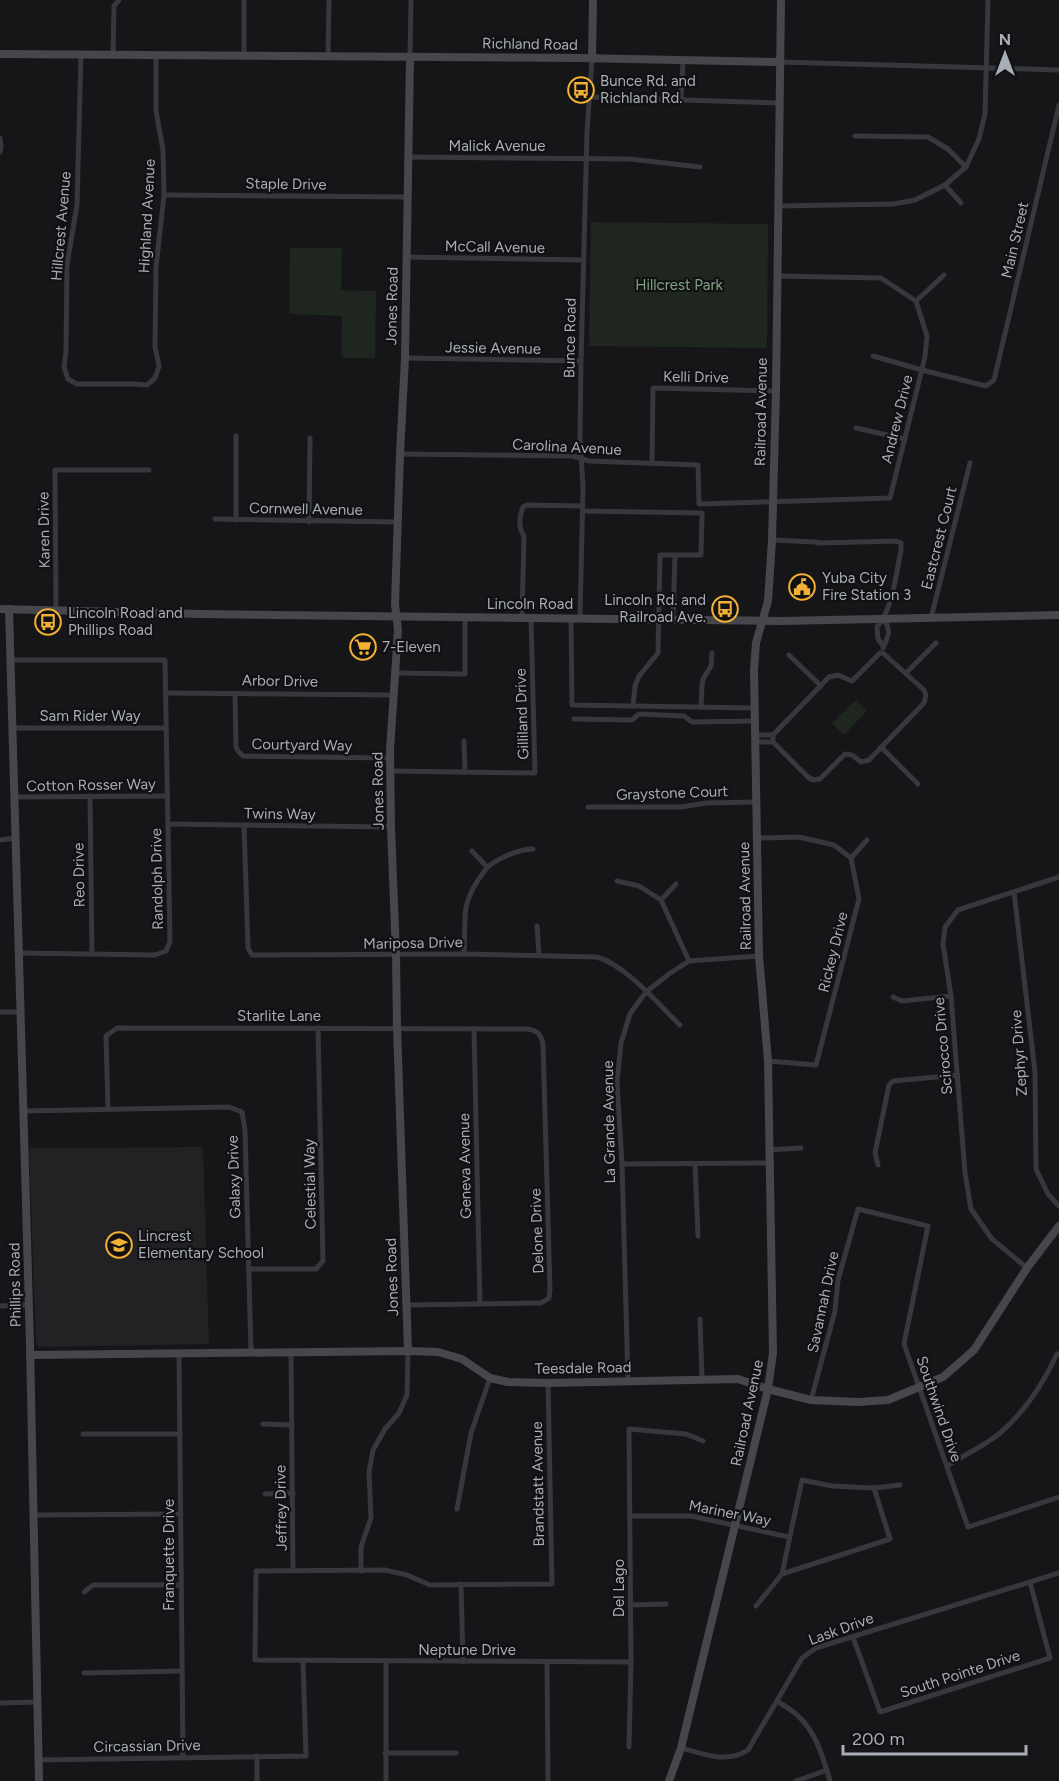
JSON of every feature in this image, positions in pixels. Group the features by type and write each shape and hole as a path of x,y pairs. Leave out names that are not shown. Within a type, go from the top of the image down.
{"street":[{"path":"113,55 114,6 119,0"},
{"path":"244,0 244,56"},
{"path":"328,56 329,0"},
{"name":"Jones Road","path":"361,1571 361,1547 371,1518 369,1472 373,1450 399,1413 407,1395 408,1351 390,758 398,630 395,604 399,454 405,358 411,0"},
{"path":"592,58 593,0"},
{"name":"Railroad Avenue","path":"669,1781 681,1748 768,1389 774,1353 768,1150 768,1061 759,956 754,656 768,601 772,540 781,0"},
{"path":"778,206 893,204 915,200 945,185 966,167 979,139 985,114 988,0"},
{"name":"Richland Road","path":"0,54 592,58 1059,70"},
{"name":"Hillcrest Avenue","path":"81,54 77,205 67,265 64,367 68,379 77,384 147,385 154,378"},
{"name":"Highland Avenue","path":"154,378 159,366 155,347 156,267 164,195 163,150 156,111 156,55"},
{"name":"Bunce Road","path":"580,618 583,508 580,437 583,260 592,58"},
{"path":"681,100 683,60"},
{"path":"589,97 780,103"},
{"name":"Main Street","path":"922,370 986,386 994,380 1059,105"},
{"path":"855,136 928,137 948,149 966,167"},
{"path":"0,138 2,147 0,152"},
{"name":"Malick Avenue","path":"408,157 642,159 700,167"},
{"path":"945,185 961,203"},
{"name":"Staple Drive","path":"164,195 408,197"},
{"name":"McCall Avenue","path":"407,257 583,260"},
{"path":"777,276 880,278 916,301 944,275"},
{"name":"Andrew Drive","path":"699,504 890,498 922,370 927,336 916,301"},
{"path":"873,356 922,370"},
{"name":"Jessie Avenue","path":"405,358 581,361"},
{"name":"Kelli Drive","path":"652,463 653,388 776,391"},
{"path":"856,428 905,440"},
{"path":"236,436 236,520"},
{"path":"309,522 310,438"},
{"name":"Carolina Avenue","path":"399,454 573,456 589,461 698,465 699,504"},
{"name":"Eastcrest Court","path":"931,618 970,463"},
{"name":"Karen Drive","path":"57,612 55,470 149,470"},
{"path":"527,618 524,536 520,530 523,507 527,505 702,513 701,555 660,555 658,653 639,676 635,686 633,706"},
{"name":"Cornwell Avenue","path":"215,519 397,522"},
{"path":"755,739 773,742 808,777 813,780 819,779 845,754 866,762 926,699 924,690 883,649 878,639 877,627 884,619 901,543 896,541 819,543 772,540"},
{"path":"673,620 675,555"},
{"name":"Lincoln Road","path":"0,609 57,612 762,621 1059,615"},
{"name":"Phillips Road","path":"9,609 22,1012 39,1781"},
{"path":"396,673 465,674 465,617"},
{"name":"Gilliland Drive","path":"390,771 535,773 527,618"},
{"path":"571,618 572,705 754,708"},
{"path":"755,739 773,735 829,677 841,675 852,681 880,653 889,638 889,627 884,619"},
{"path":"906,673 936,642"},
{"path":"701,707 703,679 711,666 712,653"},
{"path":"789,655 821,686"},
{"name":"Randolph Drive","path":"12,660 165,660 170,942 166,951 156,955 20,953"},
{"name":"Arbor Drive","path":"165,693 394,695"},
{"name":"Courtyard Way","path":"235,693 236,747 243,756 390,758"},
{"path":"574,719 632,720 639,714 684,716 692,722 755,721"},
{"name":"Sam Rider Way","path":"14,728 166,728"},
{"path":"773,735 773,742"},
{"path":"464,741 465,772"},
{"path":"881,747 918,784"},
{"name":"Reo Drive","path":"90,796 92,954"},
{"name":"Cotton Rosser Way","path":"16,797 167,796"},
{"name":"Graystone Court","path":"588,807 682,807 706,803 757,802"},
{"name":"Twins Way","path":"168,824 391,827"},
{"name":"Mariposa Drive","path":"244,825 248,948 252,955 464,954 597,957 623,970 680,1025"},
{"path":"758,838 799,837 834,845 851,858 867,840"},
{"path":"0,840 17,838"},
{"path":"464,954 466,907 487,867 522,849 533,849"},
{"path":"472,851 487,867"},
{"name":"Rickey Drive","path":"768,1061 816,1065 859,899 851,858"},
{"name":"Scirocco Drive","path":"1027,1268 992,1239 971,1209 965,1173 951,996 943,944 945,927 958,910 1059,877"},
{"path":"617,881 639,886 661,900 689,961"},
{"path":"661,900 676,884"},
{"name":"Zephyr Drive","path":"1014,892 1035,1072 1036,1169 1048,1194 1059,1206"},
{"path":"537,926 539,955"},
{"name":"La Grande Avenue","path":"628,1381 622,1164 617,1082 621,1043 630,1014 646,992 689,961 759,956"},
{"path":"892,997 902,1001 951,996"},
{"path":"0,1012 22,1012"},
{"name":"Starlite Lane","path":"108,1109 106,1036 117,1028 528,1029"},
{"name":"Celestial Way","path":"248,1269 316,1269 323,1261 318,1028"},
{"name":"Geneva Avenue","path":"474,1029 480,1304"},
{"name":"Delone Drive","path":"406,1305 541,1303 549,1298 543,1044 539,1033 528,1029"},
{"path":"878,1165 874,1153 889,1085 894,1081 958,1075"},
{"name":"Galaxy Drive","path":"24,1111 229,1107 242,1112 245,1130 251,1353"},
{"path":"768,1150 801,1148"},
{"path":"622,1164 770,1163"},
{"path":"696,1164 699,1236"},
{"name":"Southwind Drive","path":"858,1209 928,1226 904,1344 968,1527 1059,1497"},
{"name":"Savannah Drive","path":"811,1400 835,1311 838,1280 858,1209"},
{"name":"Teesdale Road","path":"30,1355 438,1352 462,1359 490,1378 508,1382 738,1378 768,1389 811,1400 858,1402 888,1400 943,1377 974,1350 1027,1268 1059,1226"},
{"path":"0,1306 29,1305"},
{"path":"700,1319 702,1379"},
{"name":"Jeffrey Drive","path":"291,1352 293,1571 256,1571 255,1660 303,1661"},
{"name":"Franquette Drive","path":"180,1353 183,1757"},
{"path":"946,1466 998,1435 1025,1407 1045,1380 1059,1354"},
{"path":"457,1509 471,1433 490,1378"},
{"name":"Brandstatt Avenue","path":"461,1584 552,1584 548,1383"},
{"path":"263,1424 292,1425"},
{"name":"Del Lago","path":"629,1747 631,1605 629,1429 686,1434 703,1441"},
{"path":"84,1434 180,1434"},
{"path":"756,1606 782,1574 802,1480 832,1486 874,1488 900,1485"},
{"path":"782,1574 890,1539 874,1488"},
{"path":"265,1494 293,1493"},
{"path":"34,1515 181,1514"},
{"name":"Mariner Way","path":"630,1516 691,1516 789,1537"},
{"path":"293,1571 385,1570 407,1575 430,1585 461,1584 463,1662"},
{"name":"Lask Drive","path":"681,1748 721,1758 738,1756 748,1750 802,1658 816,1648 1059,1573"},
{"name":"South Pointe Drive","path":"853,1637 880,1712 1050,1658 1030,1582"},
{"path":"84,1592 93,1586 181,1585"},
{"path":"631,1605 666,1604"},
{"path":"257,1781 257,1756 306,1756 303,1661"},
{"name":"Neptune Drive","path":"303,1661 631,1662"},
{"path":"386,1661 386,1781"},
{"path":"547,1662 548,1781"},
{"path":"84,1672 182,1671"},
{"path":"777,1701 797,1715 812,1733 830,1781"},
{"path":"0,1703 38,1702"},
{"path":"386,1753 456,1753"},
{"name":"Circassian Drive","path":"38,1760 257,1756"},
{"path":"796,1781 827,1770"}],"shaded area":[{"name":"Lincrest Elementary School","path":"203,1147 209,1344 39,1347 36,1342 29,1148"}],"green space":[{"name":"Hillcrest Park","path":"591,222 768,224 767,348 589,346"},
{"path":"290,248 342,248 341,290 376,291 375,358 344,358 341,354 342,316 289,314"},
{"path":"856,700 867,711 844,735 832,723"}],"place":[{"name":"Bunce Rd. and Richland Rd.","path":"581,90"},
{"name":"Yuba City Fire Station 3","path":"802,587"},
{"name":"Lincoln Rd. and Railroad Ave.","path":"725,609"},
{"name":"Lincoln Road and Phillips Road","path":"48,622"},
{"name":"7-Eleven","path":"363,647"},
{"name":"Lincrest Elementary School","path":"119,1245"}]}
